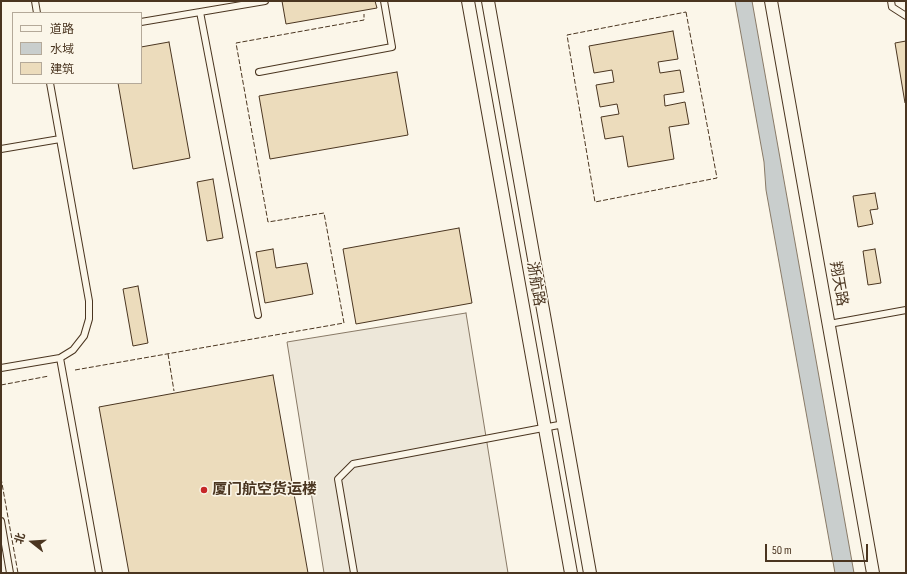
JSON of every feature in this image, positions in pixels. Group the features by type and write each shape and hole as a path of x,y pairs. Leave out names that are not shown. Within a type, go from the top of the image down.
{"street":[{"name":"浙航路","path":"468,1 571,573"},
{"name":"浙航路","path":"488,1 590,573"},
{"name":"翔天路","path":"771,1 873,573"}],"lane":[{"path":"35,1 37,12"},
{"path":"142,22 265,1"},
{"path":"259,72 392,47 384,1"},
{"path":"891,1 892,7 906,16"},
{"path":"200,12 258,315"},
{"path":"1,368 60,358 73,350 84,336 89,319 88,293 50,84"},
{"path":"1,149 60,139"},
{"path":"828,324 906,310"},
{"path":"60,358 99,573"},
{"path":"354,573 338,479 353,464 564,424"},
{"path":"1,520 10,573"}],"shaded area":[{"path":"466,313 508,573 324,573 287,342"}],"water":[{"path":"735,1 752,1 854,573 835,573 766,190 764,162"}],"building":[{"path":"282,1 375,1 377,8 286,24"},
{"path":"673,31 678,59 658,62 660,73 680,70 684,92 664,95 665,106 685,102 689,124 669,127 674,159 628,167 623,136 605,139 601,117 619,114 617,104 600,107 596,85 614,82 612,70 594,73 589,46"},
{"path":"906,41 906,103 905,103 895,43"},
{"path":"169,42 190,158 133,169 118,84 142,84 142,47"},
{"path":"397,72 408,135 270,159 259,96"},
{"path":"213,179 223,238 207,241 197,182"},
{"path":"875,193 878,209 870,210 873,224 858,227 853,196"},
{"path":"459,228 472,303 356,324 343,249"},
{"path":"273,249 276,268 307,263 313,294 265,303 256,252"},
{"path":"875,249 881,283 868,285 863,251"},
{"path":"138,286 148,343 133,346 123,289"},
{"name":"厦门航空货运楼","path":"273,375 308,573 129,573 99,407"}],"fence":[{"path":"686,12 717,178 595,202 567,35 686,12"},
{"path":"75,370 344,323 324,213 268,222 236,43 364,20 364,14"},
{"path":"168,354 174,391"},
{"path":"1,385 49,376"},
{"path":"1,478 18,573"}],"place":[{"name":"厦门航空货运楼","path":"204,490"}]}
